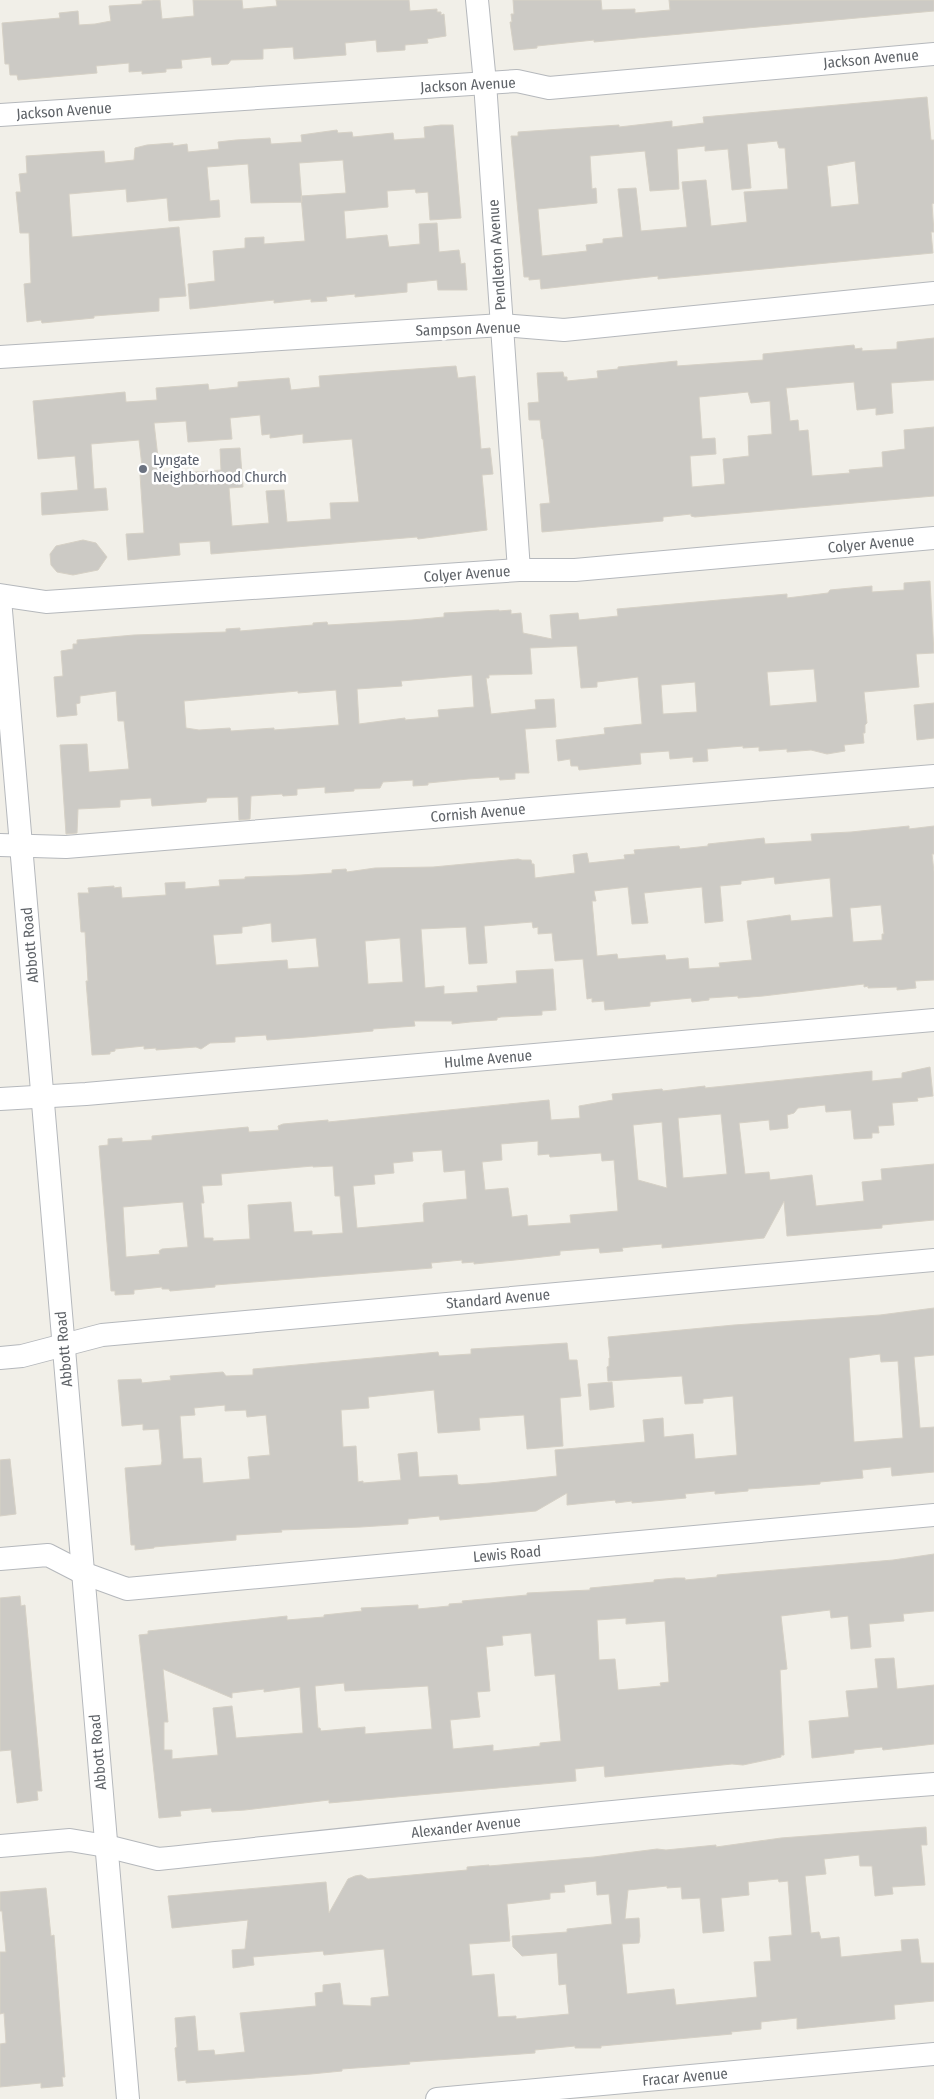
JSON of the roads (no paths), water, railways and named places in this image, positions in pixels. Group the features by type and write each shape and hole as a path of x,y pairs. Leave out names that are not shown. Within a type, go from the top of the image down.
{"street":[{"name":"Pendleton Avenue","path":"477,0 486,83 519,570"},
{"name":"Jackson Avenue","path":"0,115 517,81 549,88 934,54"},
{"name":"Sampson Avenue","path":"0,357 502,324 564,330 934,293"},
{"name":"Colyer Avenue","path":"0,597 46,602 519,570 576,570 934,538"},
{"name":"Abbott Road","path":"0,597 11,845 42,1096 128,2099"},
{"name":"Cornish Avenue","path":"11,845 66,848 934,776"},
{"name":"Hulme Avenue","path":"0,1100 934,1020"},
{"name":"Standard Avenue","path":"0,1358 22,1356 102,1335 934,1260"},
{"name":"Lewis Road","path":"0,1559 48,1555 83,1573 127,1589 934,1516"},
{"name":"Alexander Avenue","path":"0,1846 70,1840 106,1846 158,1859 628,1811 934,1784"},
{"name":"Fracar Avenue","path":"437,2099 934,2054"}],"place":[{"name":"Lyngate Neighborhood Church","path":"143,469"}]}
